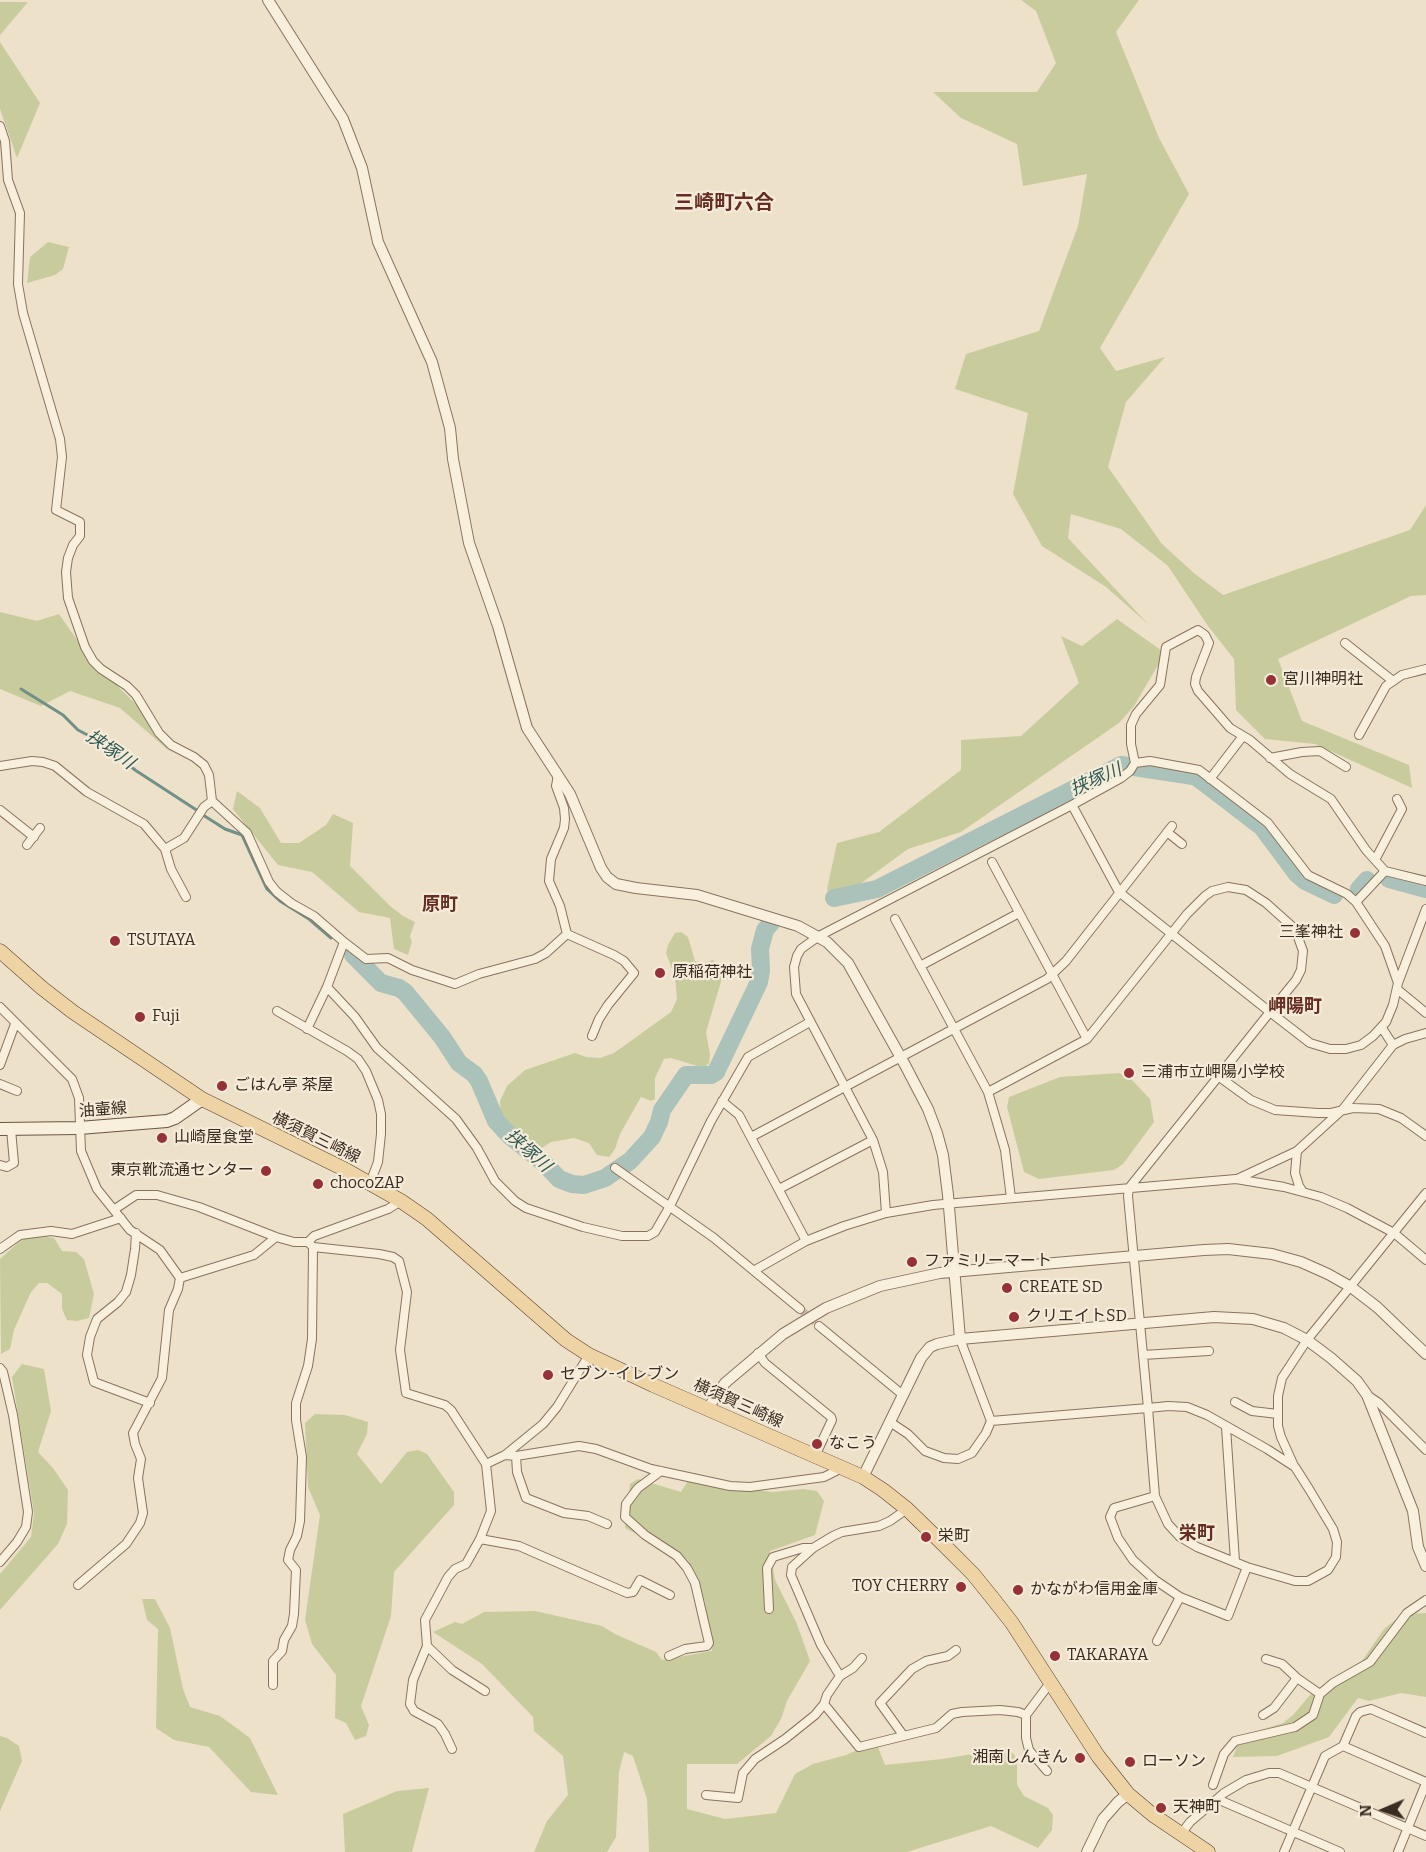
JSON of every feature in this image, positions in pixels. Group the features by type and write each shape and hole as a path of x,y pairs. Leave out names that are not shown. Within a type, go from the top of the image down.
{"main road":[{"name":"横須賀三崎線","path":"0,951 73,1012 202,1099 370,1183 401,1201 427,1219 566,1340 589,1355 863,1477 907,1509 979,1581 1012,1623 1098,1756 1128,1794 1153,1815 1208,1852"},
{"name":"油壷線","path":"6,1129 79,1128 167,1121 202,1099"}],"street":[{"path":"268,0 343,119 355,149 366,184 378,242 425,345 442,393 469,543 498,626 524,719 536,744 570,794 601,868 616,884 698,895 777,918 819,936 838,952 856,976 927,1108 937,1133 944,1162 960,1339 991,1421 986,1433 972,1453 958,1459 944,1458 926,1451 908,1434 890,1422"},
{"path":"0,126 5,141 8,180 20,213 18,284 22,313 60,439 62,457 56,510 80,522 80,536 73,545 68,558 66,572 68,598 93,661 136,695 159,733 171,745 204,765 209,775 212,801 248,833 269,882 277,892 314,916 366,960 388,958 412,970 460,984 479,974 535,959 546,953 567,934"},
{"path":"1133,766 1131,725 1136,714 1160,685 1166,647 1198,630 1205,635 1209,643 1195,684 1198,691 1230,728 1290,774 1331,799 1385,871 1426,881"},
{"path":"1345,643 1393,681"},
{"path":"1359,735 1381,692 1402,675 1426,669"},
{"path":"1210,778 1243,736"},
{"path":"1270,758 1320,751 1346,767"},
{"path":"0,766 32,761 56,766 87,792 144,824 165,849 171,869 186,897"},
{"path":"886,1213 881,1161 873,1140 795,994 794,967 801,949 819,936 1121,778 1133,766 1150,761 1195,769 1268,823 1308,875 1347,894 1356,902 1385,946 1398,986 1426,1013"},
{"path":"558,775 556,786 564,808 565,819 564,828 551,859 549,881 560,906 567,934"},
{"path":"1375,860 1402,809 1397,799"},
{"path":"165,849 184,838 204,807 212,801"},
{"path":"1072,805 1119,892 1310,1043 1330,1049 1346,1049 1360,1045 1382,1028 1390,1014 1398,986 1423,932 1426,909"},
{"path":"0,810 33,837"},
{"path":"27,845 40,828"},
{"path":"751,1137 1052,975 1066,961 1170,829 1182,844"},
{"path":"992,862 1087,1039"},
{"path":"1356,902 1385,871"},
{"path":"988,1092 1087,1039 1198,901 1212,891 1227,887 1246,890 1266,903 1295,929 1303,951 1301,970 1296,980 1129,1188 1155,1496 1168,1524 1180,1537 1197,1547 1247,1567 1295,1581 1308,1581 1328,1570 1336,1557 1337,1542 1333,1529 1295,1467 1281,1437 1278,1396 1282,1378 1307,1340 1426,1193"},
{"path":"920,966 1019,913"},
{"path":"895,919 988,1092 1005,1150 1011,1198"},
{"path":"567,934 614,955 624,961 634,973 599,1019 592,1036"},
{"path":"307,1029 327,987 344,942"},
{"path":"327,987 355,1017 377,1048 456,1119 477,1148 495,1181 521,1204 607,1234 648,1236 655,1232 722,1101 748,1058 810,1022"},
{"path":"0,1007 72,1079 79,1098 79,1128 83,1159 97,1189 136,1233 160,1250 180,1278 169,1310 162,1378 133,1433 141,1459 138,1478 143,1513 140,1523 126,1544 78,1585"},
{"path":"277,1011 347,1051 358,1059 366,1071 381,1114 378,1162 370,1183"},
{"path":"0,1065 15,1024"},
{"path":"1382,1028 1393,1045"},
{"path":"1236,1179 1297,1151 1343,1109 1393,1045 1426,1033"},
{"path":"1218,1076 1251,1100 1275,1110 1325,1113 1367,1107 1388,1111 1426,1136"},
{"path":"0,1084 17,1091"},
{"path":"722,1101 739,1115 806,1242"},
{"path":"0,1165 7,1167 14,1163 6,1129"},
{"path":"779,1189 873,1140"},
{"path":"1297,1151 1295,1173 1303,1192"},
{"path":"618,1170 714,1238 800,1309"},
{"path":"755,1270 806,1242 844,1226 886,1213 949,1204 1236,1179 1303,1192 1347,1208 1394,1233 1426,1260"},
{"path":"115,1209 136,1196 157,1195 199,1207 294,1242 379,1254 393,1257 399,1262 406,1292 400,1350 406,1393 445,1405 451,1410 486,1464 491,1498 491,1511 480,1539 466,1564 455,1569 448,1577 425,1620 427,1646 413,1680 410,1704 414,1711 438,1724 446,1734 452,1749"},
{"path":"273,1685 273,1661 282,1651 294,1614 296,1570 288,1560 300,1521 302,1457 296,1420 296,1403 308,1366 312,1339 311,1245 314,1236 388,1209 401,1201"},
{"path":"0,1249 20,1235 51,1231 72,1234 121,1218"},
{"path":"136,1233 135,1250 126,1292 118,1302 97,1319 87,1354 94,1382 150,1403"},
{"path":"180,1278 254,1255 276,1237"},
{"path":"708,1408 725,1383 758,1353 798,1324 853,1296 894,1282 954,1272 1134,1256 1228,1249 1272,1254 1301,1262 1351,1287 1387,1316 1426,1354"},
{"path":"863,1477 926,1352 937,1344 960,1339 1214,1317 1237,1317 1269,1323 1307,1340 1348,1373 1367,1395 1424,1443"},
{"path":"819,1326 903,1395"},
{"path":"1143,1355 1209,1351"},
{"path":"758,1353 765,1363 831,1417 832,1420 815,1456"},
{"path":"486,1464 505,1455 543,1424 589,1355"},
{"path":"0,1368 3,1372 13,1415 28,1512 26,1527 0,1562"},
{"path":"1367,1395 1410,1499 1417,1527 1418,1547 1426,1566"},
{"path":"1234,1402 1252,1411 1278,1414"},
{"path":"991,1421 1187,1407 1207,1415 1295,1467"},
{"path":"1226,1427 1235,1561"},
{"path":"505,1455 516,1456 579,1446 596,1449 661,1471 730,1486 750,1487 824,1477 842,1468"},
{"path":"516,1456 517,1472 526,1498 564,1513 588,1516 607,1524"},
{"path":"661,1471 638,1488 626,1504 625,1517 645,1535 677,1556 687,1568 695,1583 709,1643 706,1646 685,1649 669,1656"},
{"path":"1155,1496 1114,1508 1110,1516 1118,1538 1133,1560 1155,1580 1180,1597 1228,1616 1247,1567"},
{"path":"840,1676 821,1645 791,1575 792,1567 813,1548 842,1532 879,1526 907,1509"},
{"path":"480,1539 519,1546 627,1593 633,1592 640,1580 670,1595"},
{"path":"768,1609 767,1568 773,1557 803,1548 813,1548"},
{"path":"1157,1641 1180,1597"},
{"path":"1213,1785 1224,1754 1235,1742 1295,1727 1313,1715 1320,1694 1333,1683 1370,1662 1407,1613 1426,1600"},
{"path":"427,1646 452,1670 485,1691"},
{"path":"903,1735 880,1703 912,1669 926,1661 948,1656 956,1650"},
{"path":"706,1795 738,1798 743,1773 755,1759 815,1715 840,1676 853,1668 862,1658"},
{"path":"1266,1659 1282,1664 1320,1694"},
{"path":"1263,1715 1274,1708 1297,1678"},
{"path":"1047,1771 1029,1750 1026,1738 1026,1715 1050,1683"},
{"path":"824,1704 860,1747 936,1728 952,1714 962,1712 1000,1710 1026,1715"},
{"path":"1284,1852 1325,1756 1343,1746 1356,1716 1366,1709 1371,1709 1426,1733"},
{"path":"1343,1746 1426,1783 1398,1852"},
{"path":"1180,1834 1190,1822 1217,1799 1246,1780 1269,1773 1279,1773 1426,1836"},
{"path":"1087,1852 1103,1819 1128,1794"},
{"path":"1217,1799 1340,1852"}],"green space":[{"path":"1021,0 1139,0 1116,32 1159,138 1189,194 1100,348 1116,371 1165,357 1126,402 1108,467 1162,544 1195,574 1223,595 1410,530 1426,505 1426,595 1411,596 1278,659 1302,721 1409,765 1412,788 1315,744 1265,739 1236,710 1234,659 1208,626 1168,566 1121,529 1071,514 1068,538 1148,624 1106,587 1042,546 1013,494 1028,413 955,389 966,354 1039,331 1078,226 1087,174 1023,186 1017,144 961,118 933,92 1037,92 1056,63 1036,11"},
{"path":"0,2 28,2 0,35"},
{"path":"0,42 40,103 17,158 0,109"},
{"path":"48,242 69,247 63,269 55,275 27,283 30,257"},
{"path":"0,612 37,621 59,614 91,660 148,716 168,750 120,708 70,691 41,706 0,689"},
{"path":"1117,619 1165,653 1134,706 1119,723 961,832 908,849 834,903 827,889 837,843 879,832 961,770 961,740 1021,736 1079,683 1061,636 1082,646"},
{"path":"237,791 260,808 281,843 299,843 326,825 333,814 353,823 350,866 389,905 415,922 410,936 412,942 408,955 394,949 390,918 359,912 312,872 278,865 233,809"},
{"path":"681,932 688,937 695,961 701,964 713,960 720,964 723,975 706,1032 709,1063 704,1068 671,1058 664,1059 655,1078 655,1099 651,1101 641,1097 609,1157 597,1155 589,1143 574,1138 551,1142 542,1148 536,1148 523,1142 501,1118 500,1101 507,1086 525,1070 575,1053 600,1058 614,1053 671,1012 677,999 675,977 666,953 675,933"},
{"path":"1119,1073 1132,1080 1150,1099 1154,1122 1123,1164 1114,1170 1039,1179 1024,1172 1007,1107 1009,1097 1060,1077"},
{"path":"35,1235 54,1238 62,1251 76,1252 84,1259 94,1294 89,1318 77,1321 67,1320 62,1309 62,1294 47,1283 39,1283 31,1292 14,1330 10,1349 1,1354 0,1259 20,1241"},
{"path":"22,1364 44,1369 51,1411 38,1452 53,1468 68,1490 67,1524 58,1544 0,1610 0,1574 31,1537 34,1513 12,1377"},
{"path":"315,1414 345,1415 368,1422 367,1434 357,1454 381,1484 407,1452 418,1450 427,1454 454,1492 454,1505 394,1572 391,1616 361,1706 369,1725 366,1736 355,1740 346,1723 335,1718 336,1675 312,1644 305,1620 320,1515 308,1487 305,1423"},
{"path":"638,1479 681,1492 688,1481 772,1492 803,1489 817,1491 824,1501 815,1535 770,1551 775,1580 797,1624 810,1661 787,1701 781,1719 771,1736 737,1764 687,1764 687,1809 725,1819 776,1813 795,1774 813,1764 846,1755 876,1742 885,1765 1009,1748 1017,1759 1017,1785 1024,1796 1048,1808 1053,1815 1052,1830 1038,1848 991,1826 907,1852 649,1852 647,1799 633,1756 624,1752 619,1772 616,1837 607,1852 534,1852 547,1821 568,1795 563,1756 534,1731 533,1717 482,1664 433,1632 455,1622 462,1624 484,1612 535,1611 602,1626 656,1652 662,1660 712,1651 705,1602 688,1560 625,1528 630,1484"},
{"path":"142,1599 155,1599 170,1628 183,1689 190,1707 220,1716 250,1738 278,1795 251,1792 209,1747 174,1740 156,1728 158,1629 147,1620"},
{"path":"1426,1613 1426,1697 1401,1693 1369,1701 1358,1698 1329,1737 1277,1756 1233,1757 1241,1736 1283,1723 1309,1696 1362,1661 1384,1629 1403,1614"},
{"path":"0,1736 19,1746 22,1761 0,1811"},
{"path":"429,1788 412,1852 345,1852 343,1814 397,1791"}],"waterway":[{"name":"挟塚川","path":"21,689 63,715 78,730 101,742 135,770 198,811"},
{"name":"挟塚川","path":"834,898 877,889 1121,765 1198,778 1262,827 1297,874 1305,881 1334,895"},
{"name":"挟塚川","path":"203,815 225,829 242,835 267,889 331,938"},
{"name":"挟塚川","path":"1389,879 1426,889"},
{"name":"挟塚川","path":"1359,889 1367,880"},
{"name":"挟塚川","path":"353,955 381,983 405,992 442,1037 459,1063 474,1074 496,1121 511,1137 544,1163 559,1179 572,1184 584,1185 605,1178 630,1161 652,1137 662,1110 686,1075 711,1075 716,1072 759,982 760,949 765,930 771,923"}],"tunnel":[{"path":"800,1309 819,1326"}],"place":[{"name":"宮川神明社","path":"1271,680"},
{"name":"三峯神社","path":"1355,933"},
{"name":"TSUTAYA","path":"115,941"},
{"name":"原稲荷神社","path":"660,973"},
{"name":"Fuji","path":"140,1017"},
{"name":"三浦市立岬陽小学校","path":"1129,1073"},
{"name":"ごはん亭 茶屋","path":"222,1086"},
{"name":"山崎屋食堂","path":"162,1138"},
{"name":"東京靴流通センター","path":"266,1171"},
{"name":"chocoZAP","path":"318,1184"},
{"name":"ファミリーマート","path":"912,1262"},
{"name":"CREATE SD","path":"1007,1288"},
{"name":"クリエイトSD","path":"1014,1317"},
{"name":"セブン-イレブン","path":"548,1375"},
{"name":"なこう","path":"817,1444"},
{"name":"栄町","path":"926,1537"},
{"name":"TOY CHERRY","path":"961,1587"},
{"name":"かながわ信用金庫","path":"1018,1590"},
{"name":"TAKARAYA","path":"1055,1656"},
{"name":"湘南しんきん","path":"1080,1758"},
{"name":"ローソン","path":"1130,1762"},
{"name":"天神町","path":"1161,1808"}],"district":[{"name":"三崎町六合","path":"724,203"},
{"name":"原町","path":"440,905"},
{"name":"岬陽町","path":"1295,1007"},
{"name":"栄町","path":"1197,1534"}]}
